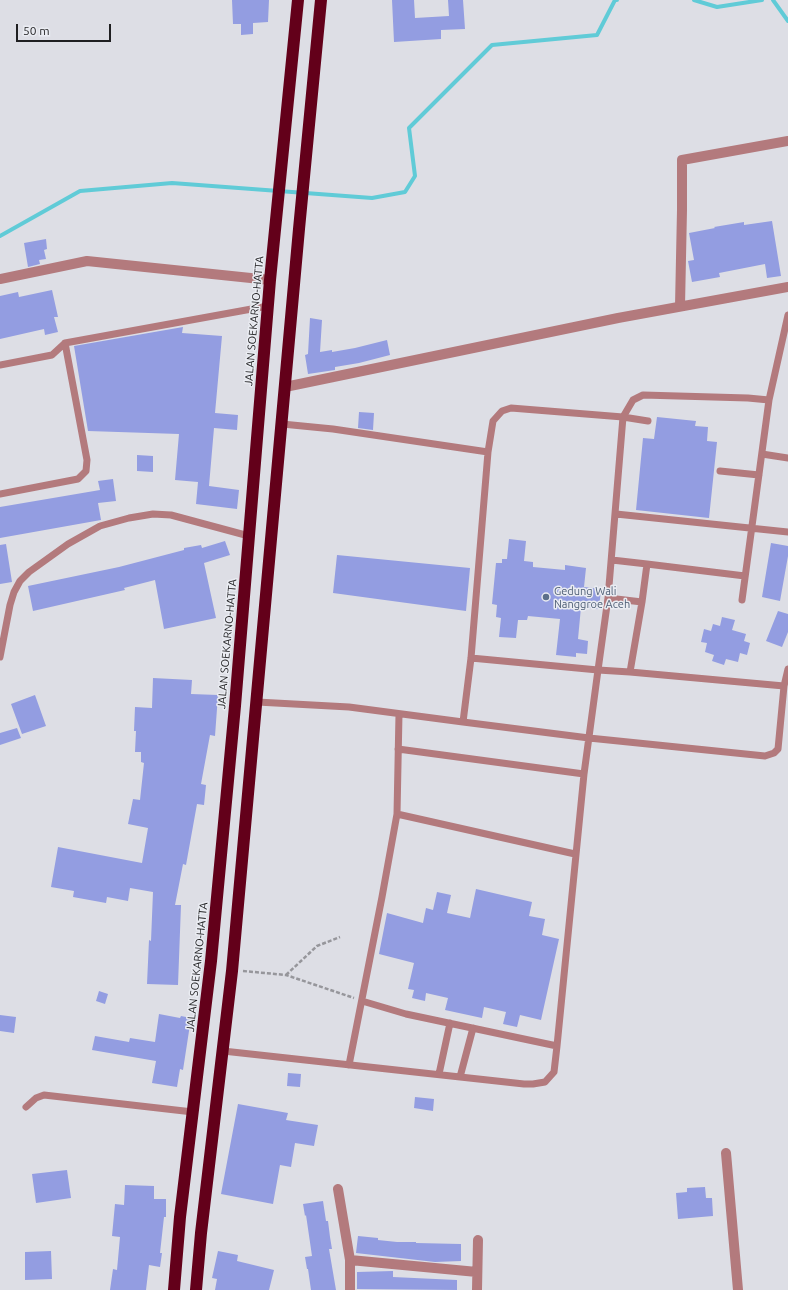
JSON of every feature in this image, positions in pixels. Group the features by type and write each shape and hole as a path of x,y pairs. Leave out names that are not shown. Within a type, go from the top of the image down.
{"highway":[{"name":"JALAN SOEKARNO-HATTA","path":"174,1290 180,1217 211,961 236,706 270,280 298,0"},
{"path":"196,1290 201,1233 232,971 321,0"}],"street":[{"path":"680,306 682,160 788,141"},
{"path":"0,279 87,261 270,280"},
{"path":"285,387 618,318 788,287"},
{"path":"726,1153 738,1290"},
{"path":"338,1188 350,1260 350,1290"},
{"path":"477,1290 478,1240"},
{"path":"350,1260 478,1272"}],"lane":[{"path":"0,365 52,355 65,343 268,306"},
{"path":"742,600 769,400 788,315"},
{"path":"0,494 78,479 86,471 86,460 65,343"},
{"path":"222,1051 528,1084 546,1082 554,1072 588,738 608,598 623,417 633,400 643,395 655,394 769,400"},
{"path":"463,722 471,658 488,452 493,421 502,411 511,408 623,417 648,421"},
{"path":"282,424 488,452"},
{"path":"762,454 788,458"},
{"path":"720,471 759,475"},
{"path":"0,657 10,605 14,592 20,581 29,572 68,544 100,526 129,518 153,514 171,515 249,536"},
{"path":"616,514 788,532"},
{"path":"612,560 745,576"},
{"path":"630,672 647,564"},
{"path":"608,598 642,602"},
{"path":"471,658 784,686"},
{"path":"257,702 349,707 588,738 765,756 774,753 778,749 784,686 788,669"},
{"path":"349,1065 397,814 399,714"},
{"path":"398,749 584,774"},
{"path":"397,814 575,854"},
{"path":"362,1001 406,1014 557,1046"},
{"path":"439,1074 450,1023"},
{"path":"460,1076 473,1028"},
{"path":"26,1107 36,1098 44,1095 193,1112"}],"path":[{"path":"286,975 317,946 340,938"},
{"path":"232,971 286,975 362,1001"}],"building":[{"path":"232,0 269,0 268,22 253,23 253,34 241,35 241,24 233,24"},
{"path":"392,0 414,0 415,18 449,16 448,0 463,0 465,29 441,30 441,39 394,42"},
{"path":"772,221 781,276 767,278 765,264 719,273 720,277 692,282 688,261 694,260 689,233 744,222 744,225"},
{"path":"46,239 47,249 44,250 46,259 39,260 40,264 28,267 24,243"},
{"path":"52,290 58,317 54,317 58,332 45,335 44,329 0,339 0,296 18,292 19,297"},
{"path":"310,318 322,320 320,352 332,350 332,352 355,348 387,340 390,355 359,363 335,367 335,370 308,374 305,355 308,354"},
{"path":"183,327 182,333 222,336 215,413 238,415 237,430 214,428 209,486 239,490 237,509 196,504 198,482 175,480 179,434 88,431 74,346"},
{"path":"359,412 374,413 373,430 358,428"},
{"path":"657,417 696,421 695,426 708,427 707,441 717,442 709,518 636,510 643,438 654,439"},
{"path":"137,455 153,456 153,472 137,471"},
{"path":"113,479 116,501 98,503 101,520 0,538 0,507 100,490 98,481"},
{"name":"Gedung Wali Nanggroe Aceh","path":"509,539 526,541 524,561 533,562 533,567 565,570 565,565 586,568 584,587 601,589 599,609 581,607 578,639 588,641 587,654 576,653 576,657 556,655 560,619 528,616 527,620 518,620 516,638 499,637 501,618 496,617 497,605 492,604 496,563 502,563 502,559 507,559"},
{"path":"225,541 230,555 204,563 216,618 164,629 155,580 124,588 125,590 33,611 28,586 119,567 184,550 184,548 201,545 202,548"},
{"path":"771,543 788,546 788,556 780,601 762,597"},
{"path":"6,544 12,582 0,584 0,545"},
{"path":"337,555 470,568 466,611 333,593"},
{"path":"778,611 788,614 788,632 782,647 766,641"},
{"path":"722,617 735,620 732,630 746,634 744,641 750,643 747,655 740,653 738,662 726,659 724,665 712,661 714,655 705,652 707,643 701,642 704,629 711,631 713,624 720,626"},
{"path":"153,678 192,680 191,694 218,695 215,736 210,735 201,784 206,785 204,805 197,804 186,865 183,864 175,905 181,905 178,985 147,984 153,892 130,888 128,901 107,897 106,903 73,897 74,891 51,887 58,847 142,863 148,828 128,824 133,799 140,800 144,763 141,762 141,752 135,752 135,707 152,708"},
{"path":"35,695 46,726 22,734 11,704"},
{"path":"17,728 21,738 0,745 0,733"},
{"path":"476,889 532,902 529,916 545,919 542,935 559,939 541,1020 520,1015 517,1027 503,1024 506,1012 484,1007 482,1018 445,1010 448,998 426,993 425,1001 412,998 414,990 408,989 414,963 379,954 387,913 423,923 426,908 433,910 437,892 451,895 447,913 470,918"},
{"path":"99,991 108,994 105,1004 96,1001"},
{"path":"159,1014 180,1018 181,1016 191,1018 183,1070 180,1069 177,1087 152,1083 156,1061 92,1050 95,1036 129,1042 130,1038 155,1042"},
{"path":"0,1015 16,1017 14,1033 0,1031"},
{"path":"288,1073 301,1074 300,1087 287,1086"},
{"path":"415,1097 434,1099 433,1111 414,1108"},
{"path":"238,1104 288,1113 286,1120 318,1125 314,1146 295,1143 291,1167 280,1165 273,1204 221,1194"},
{"path":"67,1170 71,1198 36,1203 32,1174"},
{"path":"125,1185 154,1186 154,1199 166,1199 166,1217 164,1217 160,1267 149,1265 146,1290 110,1290 113,1269 117,1270 120,1237 112,1236 115,1204 124,1205"},
{"path":"705,1187 706,1198 712,1198 713,1216 678,1219 676,1193 687,1192 687,1188"},
{"path":"323,1201 326,1221 328,1221 332,1249 329,1249 336,1290 311,1290 305,1257 312,1256 303,1204"},
{"path":"358,1236 397,1242 461,1244 461,1261 435,1262 356,1253"},
{"path":"51,1251 52,1279 25,1280 25,1252"},
{"path":"218,1251 238,1255 237,1261 274,1270 269,1290 215,1290 217,1279 212,1278"},
{"path":"393,1271 393,1277 457,1280 457,1290 357,1289 357,1272"}],"waterway":[{"path":"0,236 80,191 172,183 372,198 405,192 415,176 409,128 492,45 597,35 615,0 617,0"},
{"path":"694,0 717,7 762,0"},
{"path":"773,0 788,21"}],"place":[{"name":"Gedung Wali Nanggroe Aceh","path":"546,597"}]}
